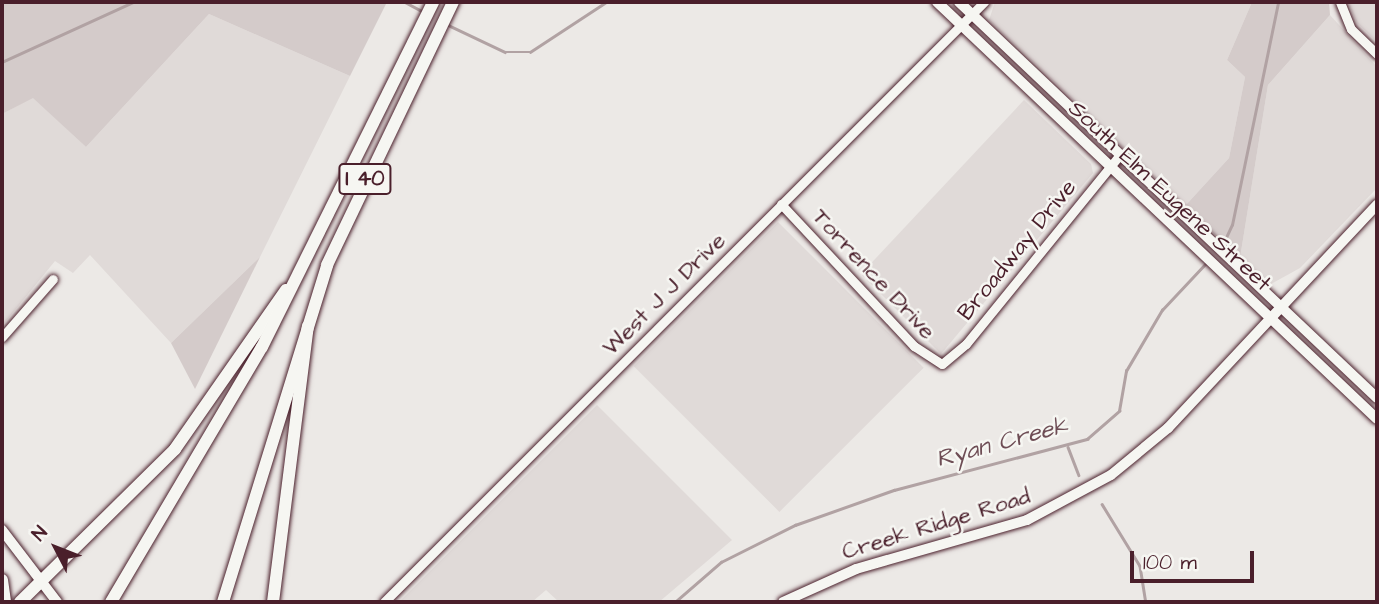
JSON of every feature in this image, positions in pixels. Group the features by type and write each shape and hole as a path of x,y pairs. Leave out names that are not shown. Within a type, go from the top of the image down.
{"highway":[{"name":"I 40","path":"111,602 238,392 433,2"},
{"name":"I 40","path":"223,602 307,320 347,217 452,4"},
{"path":"20,602 175,449 297,278"},
{"path":"273,602 310,342 307,320"},
{"path":"2,580 5,602"}],"main road":[{"name":"South Elm Eugene Street","path":"937,2 1108,169 1377,419"},
{"name":"South Elm Eugene Street","path":"959,2 1118,157 1377,398"},
{"name":"Creek Ridge Road","path":"783,602 856,569 1027,520 1086,492 1163,433 1377,205"},
{"path":"2,530 57,602"}],"street":[{"name":"West J J Drive","path":"384,602 984,2"},
{"path":"1340,2 1351,29 1377,54"},
{"name":"Broadway Drive","path":"942,364 966,344 1118,157"},
{"name":"Torrence Drive","path":"781,204 915,346 942,364"},
{"path":"2,337 53,279"}],"shaded area":[{"path":"4,2 387,2 350,76 209,14 86,147 33,98 2,114"},
{"path":"995,2 1252,2 1227,60 1245,77 1229,158 1185,206 989,20"},
{"path":"1252,2 1329,2 1330,15 1268,85 1240,258 1185,206 1229,158 1245,77 1227,60"},
{"path":"1348,2 1377,2 1377,42 1357,23"},
{"path":"209,14 350,76 260,257 171,343 90,255 73,273 55,261 2,326 2,114 33,97 86,147"},
{"path":"1330,15 1377,67 1377,188 1300,268 1271,284 1240,258 1268,85"},
{"path":"1024,100 1091,164 1093,173 941,354 861,274"},
{"path":"778,222 924,368 779,512 634,366"},
{"path":"260,257 195,389 171,343"},
{"path":"597,405 732,540 659,602 559,602 546,590 532,602 399,602"}],"waterway":[{"path":"2,62 133,2"},
{"path":"405,2 424,12"},
{"path":"448,25 505,52 530,52 606,2"},
{"name":"Ryan Creek","path":"1222,246 1232,225 1278,2"},
{"name":"Ryan Creek","path":"675,602 721,562 795,525 894,490 1087,439 1119,411 1126,371 1162,310 1208,261"},
{"path":"1068,447 1079,475"},
{"path":"1102,504 1140,566 1146,602"}]}
